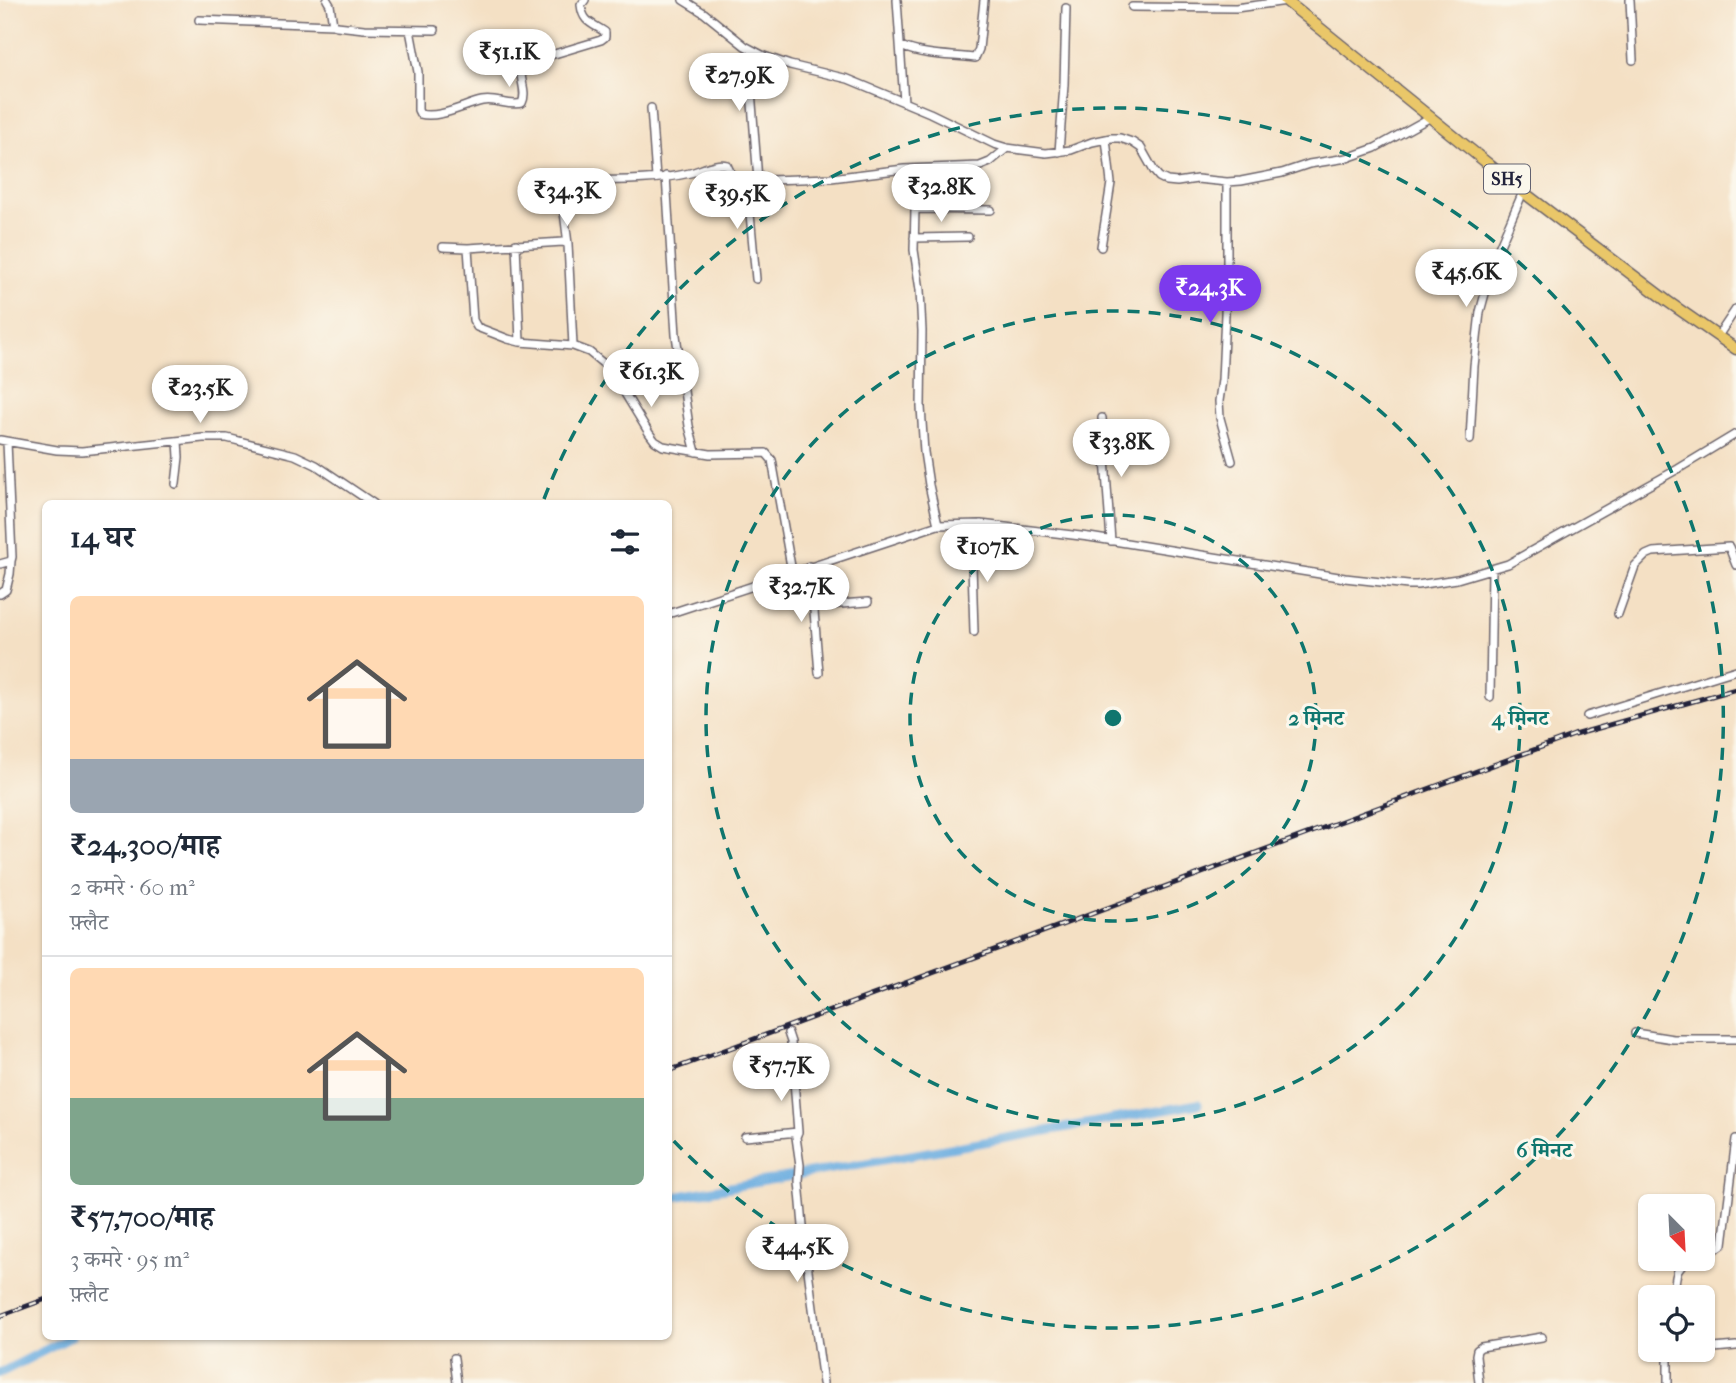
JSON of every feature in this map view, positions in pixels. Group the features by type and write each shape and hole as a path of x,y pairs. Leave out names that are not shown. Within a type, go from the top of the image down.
{"main road":[{"name":"SH5","path":"1286,1 1523,192 1667,301 1736,349"}],"street":[{"path":"327,0 333,25"},
{"path":"410,30 418,72 418,110 421,114 459,109 480,101 491,100 517,105 522,103 525,96 521,64 604,39 605,32 584,17 582,5 585,0"},
{"path":"683,0 752,50 782,63 848,79 954,124 986,141 1007,148 1046,153 1072,150 1092,142 1120,138 1136,144 1159,177 1167,181 1197,179 1227,182 1259,178 1309,164 1347,158 1431,117"},
{"path":"897,0 904,102"},
{"path":"901,46 937,54 975,58 979,49 984,0"},
{"path":"1630,0 1633,60"},
{"path":"1132,7 1236,8 1286,1"},
{"path":"1059,152 1066,8"},
{"path":"199,20 333,25 364,30 435,30"},
{"path":"752,50 749,65 758,180"},
{"path":"650,108 656,178"},
{"path":"1101,247 1111,183 1106,139"},
{"path":"573,346 568,244 561,188 565,182 656,178 725,164 736,180 831,178 916,169 980,166 990,162 1007,148"},
{"path":"916,169 914,250 922,331 921,407 924,452 938,524"},
{"path":"666,176 676,335 689,426 696,452"},
{"path":"747,181 756,279"},
{"path":"1227,182 1227,270 1219,401 1220,418 1233,461"},
{"path":"1470,440 1480,312 1494,257 1523,192"},
{"path":"915,209 991,209"},
{"path":"914,238 968,237"},
{"path":"516,244 520,342"},
{"path":"443,247 568,244"},
{"path":"468,248 477,327 520,342 573,346 589,352 610,369 649,433 663,446 710,454 769,455 792,572"},
{"path":"1718,336 1736,309"},
{"path":"1102,418 1111,541"},
{"path":"672,613 792,572 810,570 938,524 1111,541 1345,578 1408,585 1492,574 1678,470 1736,434"},
{"path":"0,594 6,590 11,561 6,445 82,451 227,438 295,455 316,465 368,500"},
{"path":"176,484 178,441"},
{"path":"974,632 972,564 980,528"},
{"path":"1618,614 1634,566 1653,552 1729,547 1736,565"},
{"path":"0,564 11,561"},
{"path":"810,570 819,673"},
{"path":"1490,697 1492,574"},
{"path":"813,606 868,602"},
{"path":"1587,716 1736,670"},
{"path":"788,1033 791,1042 805,1248 823,1383"},
{"path":"1635,1034 1673,1039 1736,1039"},
{"path":"745,1137 798,1132"},
{"path":"1715,1250 1723,1244 1736,1139"},
{"path":"1479,1383 1476,1356 1481,1347 1542,1337"},
{"path":"1715,1348 1736,1346"},
{"path":"454,1358 457,1383"},
{"path":"1668,1362 1668,1383"}],"waterway":[{"path":"672,1197 1198,1104"},
{"path":"0,1373 65,1340"}],"railway":[{"path":"672,1070 1574,735 1736,689"},
{"path":"0,1316 42,1300"}]}
